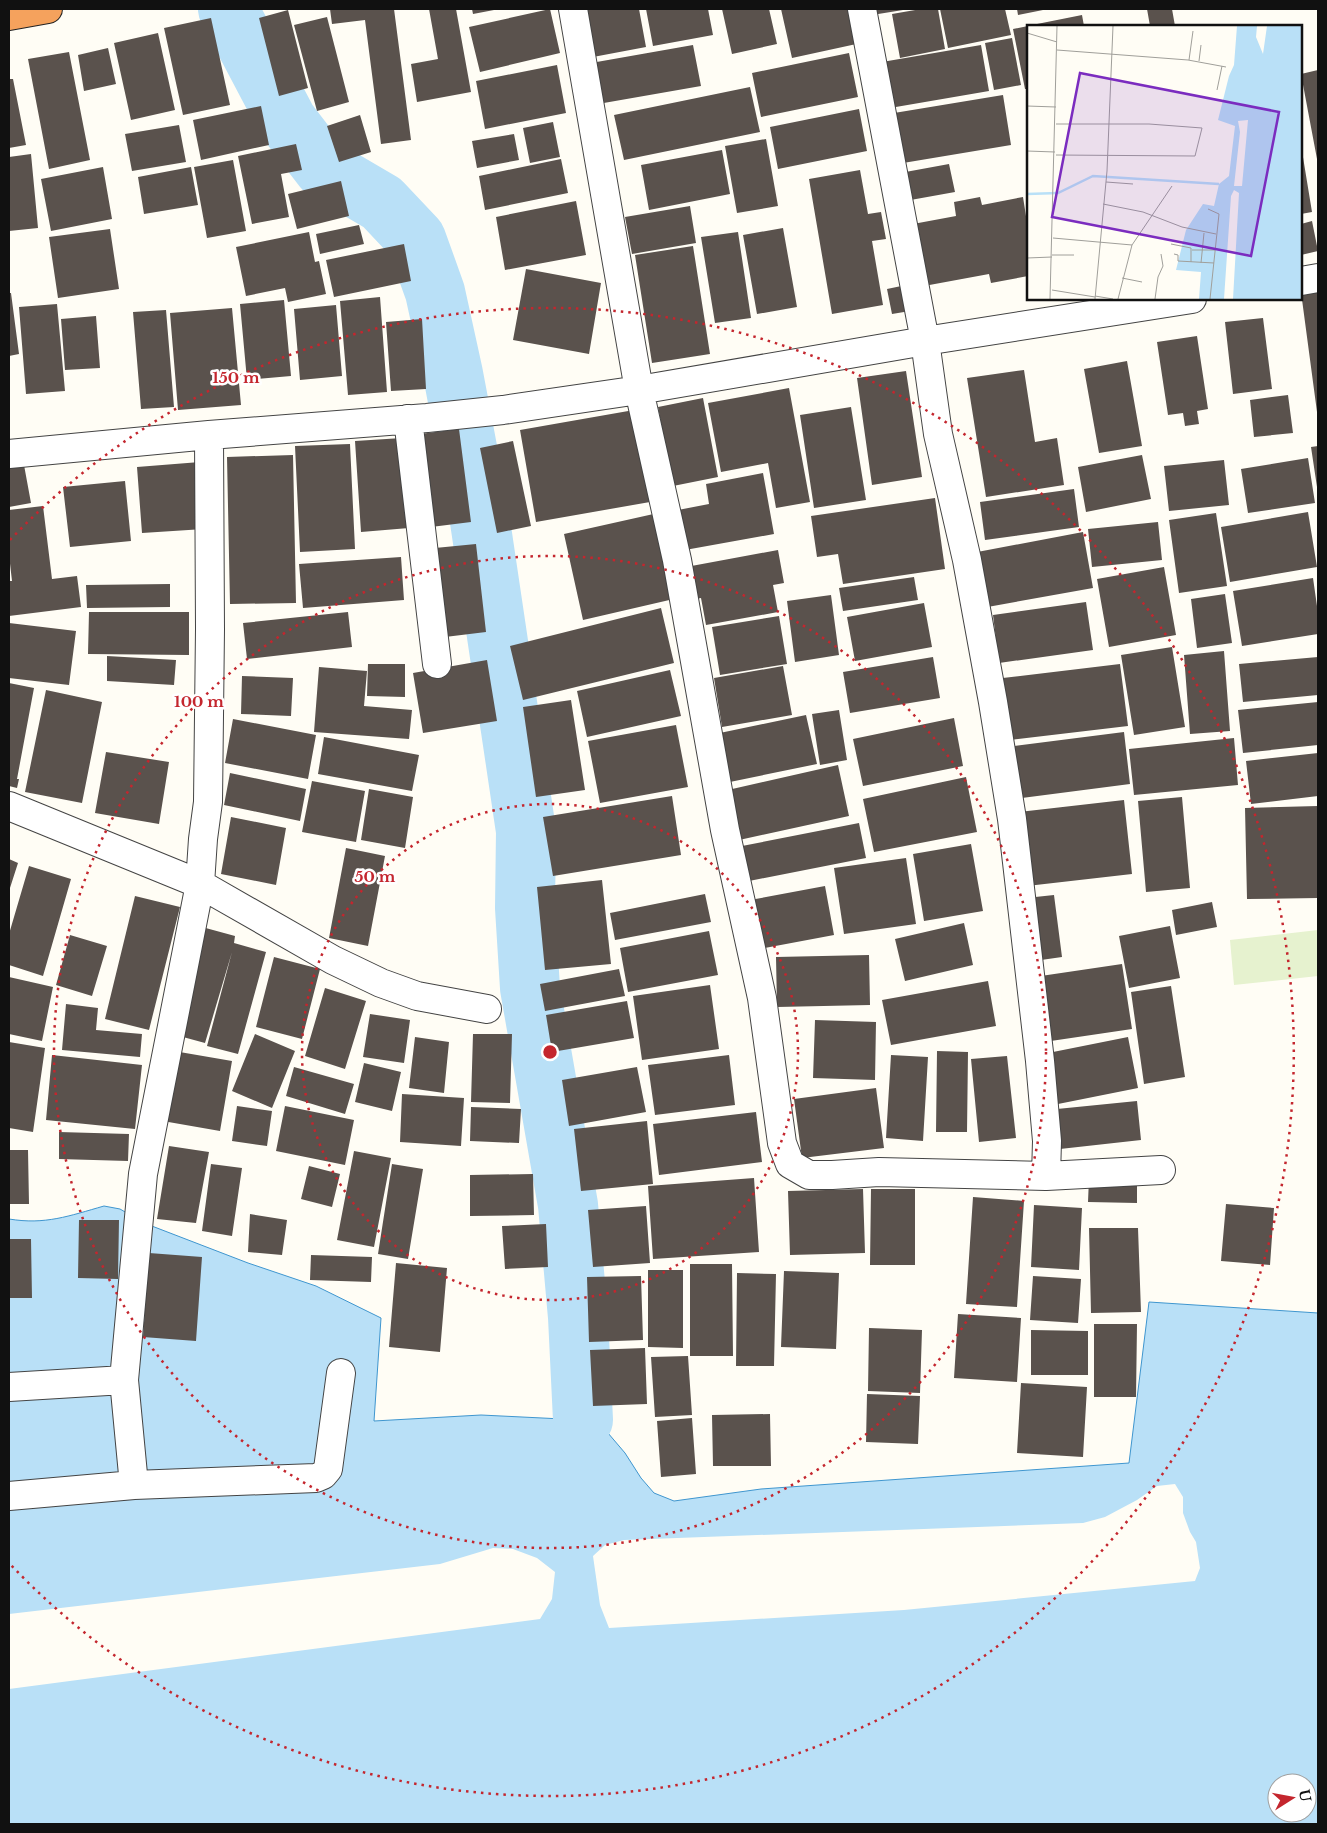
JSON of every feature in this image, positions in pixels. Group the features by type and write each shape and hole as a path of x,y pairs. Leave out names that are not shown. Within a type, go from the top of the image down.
{"highway":[{"path":"9,16 48,9"}],"street":[{"path":"573,9 639,390 677,560 725,830 762,998 782,1143 790,1164 809,1175 879,1172 1046,1176 1161,1170"},
{"path":"862,9 925,341 938,434 967,560 1012,819 1040,1061 1047,1141 1046,1176"},
{"path":"1302,281 1318,278"},
{"path":"9,454 503,410 639,390 925,341 1186,300"},
{"path":"417,418 437,664"},
{"path":"134,1485 124,1380 143,1174 200,884 208,802 210,435"},
{"path":"9,806 200,884 333,960 381,983 417,996 487,1009"},
{"path":"9,1496 134,1485 316,1478 324,1475 328,1469 341,1373"},
{"path":"9,1387 124,1380"}],"green space":[{"path":"1318,930 1318,976 1234,985 1230,940"}],"water":[{"path":"104,1206 120,1209 144,1223 248,1263 316,1286 381,1318 374,1421 481,1415 583,1420 602,1426 625,1453 641,1478 654,1493 674,1501 761,1489 1129,1463 1149,1302 1318,1313 1318,1824 9,1824 9,1219 34,1221 68,1216"}],"pier":[{"path":"1175,1484 1183,1497 1183,1513 1196,1542 1200,1568 1195,1581 904,1610 609,1628 600,1605 593,1556 605,1545 624,1540 1083,1523 1105,1517 1137,1500 1157,1486"},
{"path":"493,1548 513,1549 537,1558 555,1572 552,1599 540,1619 9,1689 9,1614 440,1564"}],"building":[{"path":"330,9 394,9 411,140 381,144 365,20 332,24"},
{"path":"429,9 456,9 471,92 417,102 411,64 438,59"},
{"path":"472,9 494,9 494,10 473,14"},
{"path":"550,9 560,53 480,72 469,27"},
{"path":"584,9 639,9 646,47 593,57"},
{"path":"646,9 708,9 713,35 653,46"},
{"path":"722,9 769,9 777,44 732,54"},
{"path":"781,9 853,9 861,43 792,58"},
{"path":"871,9 903,9 903,10 872,15"},
{"path":"921,9 938,9 945,49 900,58 892,14"},
{"path":"940,9 1005,9 1011,35 948,48"},
{"path":"1017,9 1043,9 1043,10 1018,15"},
{"path":"1147,9 1172,9 1175,25 1150,25"},
{"path":"288,10 308,88 279,96 259,18"},
{"path":"1082,15 1084,25 1032,25"},
{"path":"327,17 349,102 317,111 294,25"},
{"path":"211,18 230,105 183,115 164,28"},
{"path":"1027,26 1027,89 1025,89 1013,29"},
{"path":"158,33 175,110 131,120 114,43"},
{"path":"1012,38 1021,85 994,90 985,43"},
{"path":"693,45 701,86 598,104 591,63"},
{"path":"981,45 989,91 890,108 882,62"},
{"path":"108,48 116,84 84,91 78,55"},
{"path":"69,52 90,160 49,169 28,59"},
{"path":"849,53 858,97 761,117 752,73"},
{"path":"557,65 566,113 485,129 476,81"},
{"path":"1318,70 1318,159 1302,79 1302,74"},
{"path":"9,79 13,79 26,145 9,148"},
{"path":"750,87 760,132 624,160 614,115"},
{"path":"1003,95 1011,145 897,164 888,114"},
{"path":"261,106 269,145 201,160 193,120"},
{"path":"859,109 867,151 778,169 770,127"},
{"path":"360,115 371,152 339,162 327,126"},
{"path":"553,122 560,157 530,163 523,128"},
{"path":"179,125 186,162 132,171 125,134"},
{"path":"514,134 519,160 477,168 472,141"},
{"path":"766,139 778,206 737,213 725,146"},
{"path":"296,144 302,170 281,174 289,217 252,224 238,156"},
{"path":"722,150 730,194 649,210 641,165"},
{"path":"1302,151 1312,212 1302,214"},
{"path":"31,154 38,228 9,231 9,157"},
{"path":"561,159 568,193 485,210 479,176"},
{"path":"233,160 246,231 207,238 194,167"},
{"path":"949,164 955,192 905,201 900,173"},
{"path":"103,167 112,219 51,231 41,179"},
{"path":"191,167 198,205 144,214 138,177"},
{"path":"860,170 868,214 881,212 886,239 872,241 883,305 832,314 809,179"},
{"path":"341,181 349,216 297,229 288,194"},
{"path":"980,197 982,205 1023,197 1027,223 1027,276 991,283 989,274 924,286 913,224 956,216 954,202"},
{"path":"576,201 586,255 505,270 496,217"},
{"path":"690,206 696,243 632,254 625,217"},
{"path":"1312,221 1318,251 1302,255 1302,224"},
{"path":"359,225 364,244 320,254 316,234"},
{"path":"783,228 797,307 757,314 743,235"},
{"path":"110,229 119,289 58,298 49,237"},
{"path":"309,232 315,262 319,261 326,294 288,302 285,288 246,296 236,247"},
{"path":"738,232 751,318 715,323 701,237"},
{"path":"404,244 411,281 334,297 326,260"},
{"path":"693,246 710,354 652,363 635,255"},
{"path":"526,269 601,283 589,354 513,340"},
{"path":"911,284 916,310 892,314 887,289"},
{"path":"1318,289 1318,412 1302,300 1302,292"},
{"path":"9,293 11,293 19,354 9,356"},
{"path":"380,297 387,392 348,395 340,301"},
{"path":"284,300 291,376 247,380 240,304"},
{"path":"57,304 65,391 26,394 19,307"},
{"path":"336,305 342,376 300,380 294,309"},
{"path":"232,308 241,405 178,410 170,313"},
{"path":"166,310 174,407 141,409 133,312"},
{"path":"96,316 100,368 65,370 61,319"},
{"path":"1263,318 1272,389 1233,394 1225,322"},
{"path":"422,319 426,389 391,391 386,322"},
{"path":"1197,336 1208,409 1197,411 1199,424 1185,426 1183,413 1168,415 1157,342"},
{"path":"1127,361 1142,446 1099,453 1084,369"},
{"path":"1024,370 1035,442 1057,438 1064,485 986,497 967,378"},
{"path":"906,371 922,477 872,485 857,378"},
{"path":"789,388 810,502 776,508 768,463 721,472 708,403"},
{"path":"1288,395 1293,433 1254,437 1250,400"},
{"path":"703,398 718,477 673,486 658,407"},
{"path":"851,407 866,500 814,508 800,415"},
{"path":"634,410 650,502 536,522 520,430"},
{"path":"459,429 471,522 423,528 412,435"},
{"path":"402,438 409,528 361,532 355,441"},
{"path":"513,441 531,526 497,533 480,448"},
{"path":"350,444 355,549 300,552 295,446"},
{"path":"1318,446 1318,487 1317,487 1311,447"},
{"path":"293,455 296,603 230,604 227,457"},
{"path":"1142,455 1151,499 1086,512 1078,467"},
{"path":"1308,458 1315,503 1248,513 1241,469"},
{"path":"1224,460 1229,505 1169,511 1164,466"},
{"path":"200,462 204,529 142,533 137,467"},
{"path":"24,465 31,503 9,507 9,468"},
{"path":"763,473 774,534 685,550 678,510 709,504 706,484"},
{"path":"125,481 131,541 70,547 63,487"},
{"path":"1074,489 1079,527 985,540 980,502"},
{"path":"935,498 945,569 843,584 838,554 817,557 811,516"},
{"path":"43,506 52,579 77,576 81,607 9,616 9,581 12,581 9,555 9,510"},
{"path":"1308,512 1317,567 1230,582 1221,527"},
{"path":"658,513 678,598 583,620 564,534"},
{"path":"1216,513 1227,586 1179,593 1169,520"},
{"path":"1158,522 1162,560 1092,567 1088,529"},
{"path":"1083,532 1093,588 982,608 972,553"},
{"path":"476,544 486,632 445,637 435,548"},
{"path":"778,550 784,583 773,585 778,612 706,625 701,598 691,600 686,567"},
{"path":"401,557 404,600 303,608 299,564"},
{"path":"1164,567 1176,635 1109,647 1097,579"},
{"path":"914,577 918,600 843,611 839,588"},
{"path":"1313,578 1318,613 1318,634 1242,646 1233,591"},
{"path":"170,584 170,607 87,608 86,585"},
{"path":"1225,594 1232,643 1197,648 1191,599"},
{"path":"831,595 839,655 795,662 787,601"},
{"path":"1086,602 1093,650 999,663 993,615"},
{"path":"924,603 932,647 855,661 847,617"},
{"path":"661,608 674,663 523,700 510,646"},
{"path":"89,612 189,612 189,655 88,654"},
{"path":"348,612 352,647 247,659 243,623"},
{"path":"779,616 787,664 720,675 712,627"},
{"path":"9,623 76,631 69,685 9,678"},
{"path":"1172,647 1185,727 1134,735 1121,655"},
{"path":"1224,651 1230,731 1190,734 1184,655"},
{"path":"107,656 176,660 174,685 107,681"},
{"path":"933,657 940,698 850,713 843,672"},
{"path":"1318,657 1318,695 1243,702 1239,664"},
{"path":"487,660 497,721 423,733 413,673"},
{"path":"368,664 405,664 405,697 367,696"},
{"path":"1120,664 1128,726 1002,741 994,679"},
{"path":"783,666 792,715 722,727 714,678"},
{"path":"319,667 367,671 364,706 412,710 409,739 314,732"},
{"path":"670,670 681,716 587,737 577,691"},
{"path":"242,676 293,678 291,716 241,714"},
{"path":"9,683 34,688 17,779 19,779 17,788 9,786"},
{"path":"46,690 102,702 82,803 25,792"},
{"path":"571,700 585,790 536,797 523,707"},
{"path":"1318,702 1318,745 1243,753 1238,710"},
{"path":"839,710 847,760 820,765 812,714"},
{"path":"806,715 817,764 725,783 715,734"},
{"path":"954,718 963,766 863,786 853,739"},
{"path":"233,719 316,735 308,779 225,763"},
{"path":"676,725 688,787 600,803 588,741"},
{"path":"1124,732 1130,784 1014,799 1007,747"},
{"path":"324,737 419,755 412,791 318,774"},
{"path":"1234,738 1238,785 1134,795 1129,749"},
{"path":"106,752 169,762 159,824 95,813"},
{"path":"1318,753 1318,796 1251,804 1246,761"},
{"path":"838,765 849,816 730,842 719,792"},
{"path":"230,773 306,789 300,821 224,805"},
{"path":"966,777 977,832 874,852 863,799"},
{"path":"312,781 365,791 356,842 302,832"},
{"path":"369,789 413,797 405,848 361,840"},
{"path":"672,796 681,855 553,876 543,817"},
{"path":"1182,797 1190,888 1146,892 1138,801"},
{"path":"1124,800 1132,874 1027,886 1019,812"},
{"path":"1318,806 1318,898 1247,899 1245,808"},
{"path":"231,817 286,828 276,885 221,874"},
{"path":"859,823 866,858 749,881 742,846"},
{"path":"971,844 983,911 924,921 913,854"},
{"path":"346,848 385,856 368,946 329,938"},
{"path":"906,858 916,924 844,934 834,868"},
{"path":"9,859 18,863 9,891"},
{"path":"29,866 71,879 43,976 9,965 9,934"},
{"path":"602,880 611,964 545,970 537,887"},
{"path":"825,886 834,935 759,949 750,900"},
{"path":"705,894 711,922 615,940 610,913"},
{"path":"1054,895 1062,957 1034,961 1026,898"},
{"path":"135,896 180,907 149,1030 105,1019"},
{"path":"1212,902 1217,927 1176,935 1172,910"},
{"path":"964,923 973,965 905,981 895,939"},
{"path":"1170,926 1180,978 1129,988 1119,936"},
{"path":"202,927 235,936 234,943 266,952 238,1054 207,1046 232,952 205,1043 172,1034"},
{"path":"709,931 718,975 628,992 620,948"},
{"path":"70,935 107,946 92,996 56,985"},
{"path":"869,955 870,1005 777,1007 776,957"},
{"path":"274,957 320,969 302,1039 256,1027"},
{"path":"1122,964 1132,1029 1044,1042 1034,977"},
{"path":"619,969 625,996 545,1011 540,984"},
{"path":"9,977 53,987 42,1041 9,1034"},
{"path":"988,981 996,1026 891,1045 882,1000"},
{"path":"710,985 719,1049 642,1060 633,996"},
{"path":"1171,986 1185,1077 1144,1084 1131,992"},
{"path":"325,988 366,1001 345,1069 305,1056"},
{"path":"627,1001 634,1038 552,1052 546,1015"},
{"path":"66,1004 98,1008 96,1030 142,1034 140,1057 62,1050"},
{"path":"370,1014 410,1020 404,1063 363,1057"},
{"path":"815,1020 876,1022 875,1080 813,1078"},
{"path":"255,1034 295,1051 272,1108 232,1091"},
{"path":"473,1034 512,1034 510,1103 471,1102"},
{"path":"415,1037 449,1042 444,1093 409,1088"},
{"path":"1128,1037 1138,1088 1058,1104 1048,1053"},
{"path":"9,1042 45,1048 33,1132 9,1128"},
{"path":"168,1050 232,1061 220,1131 157,1120"},
{"path":"937,1051 968,1052 967,1132 936,1132"},
{"path":"52,1055 142,1065 135,1129 46,1120"},
{"path":"729,1055 735,1105 655,1115 648,1065"},
{"path":"891,1055 928,1057 923,1141 886,1138"},
{"path":"1007,1056 1016,1138 979,1142 971,1059"},
{"path":"364,1063 401,1072 392,1111 355,1102"},
{"path":"294,1067 354,1084 345,1114 286,1096"},
{"path":"637,1067 646,1112 569,1126 562,1080"},
{"path":"876,1088 884,1148 802,1158 794,1099"},
{"path":"402,1094 464,1098 461,1146 400,1142"},
{"path":"1137,1101 1141,1140 1051,1150 1047,1110"},
{"path":"237,1106 272,1111 267,1146 232,1141"},
{"path":"285,1106 354,1120 345,1165 276,1151"},
{"path":"471,1107 521,1109 519,1143 470,1141"},
{"path":"756,1112 762,1162 659,1175 653,1124"},
{"path":"647,1121 653,1184 581,1191 574,1129"},
{"path":"59,1132 129,1134 128,1161 59,1159"},
{"path":"169,1146 209,1152 196,1223 157,1219"},
{"path":"9,1150 28,1150 29,1204 9,1204"},
{"path":"354,1151 391,1158 374,1247 337,1240"},
{"path":"211,1164 242,1168 232,1236 202,1231"},
{"path":"392,1164 423,1169 408,1259 378,1254"},
{"path":"309,1166 340,1174 332,1207 301,1199"},
{"path":"533,1174 534,1215 470,1216 470,1175"},
{"path":"754,1178 759,1252 653,1259 648,1186"},
{"path":"1089,1178 1137,1180 1137,1203 1088,1202"},
{"path":"863,1189 865,1253 790,1255 788,1191"},
{"path":"871,1189 915,1189 915,1265 870,1265"},
{"path":"973,1197 1024,1201 1017,1307 966,1304"},
{"path":"1226,1204 1274,1208 1270,1265 1221,1261"},
{"path":"1034,1205 1082,1208 1079,1270 1031,1267"},
{"path":"646,1206 650,1263 593,1267 588,1210"},
{"path":"250,1214 287,1220 282,1255 248,1252"},
{"path":"79,1220 119,1220 118,1279 78,1278"},
{"path":"546,1224 548,1267 505,1269 502,1226"},
{"path":"1089,1228 1138,1228 1141,1312 1091,1313"},
{"path":"9,1239 31,1239 32,1298 9,1298"},
{"path":"149,1253 202,1257 196,1341 143,1337"},
{"path":"311,1255 372,1257 371,1282 310,1280"},
{"path":"396,1263 447,1268 440,1352 389,1347"},
{"path":"690,1264 732,1264 733,1356 690,1356"},
{"path":"648,1270 683,1270 683,1348 648,1347"},
{"path":"784,1271 839,1273 836,1349 781,1347"},
{"path":"737,1273 776,1274 774,1366 736,1366"},
{"path":"641,1276 643,1340 589,1342 587,1277"},
{"path":"1033,1276 1081,1279 1078,1323 1030,1320"},
{"path":"958,1314 1021,1318 1017,1382 954,1378"},
{"path":"1094,1324 1137,1324 1136,1397 1094,1397"},
{"path":"869,1328 922,1330 920,1393 868,1391"},
{"path":"1031,1330 1088,1331 1088,1375 1031,1375"},
{"path":"645,1348 647,1404 593,1406 590,1350"},
{"path":"688,1356 692,1415 655,1417 651,1357"},
{"path":"1021,1383 1087,1387 1083,1457 1017,1453"},
{"path":"867,1394 920,1396 918,1444 866,1442"},
{"path":"770,1414 771,1466 713,1466 712,1415"},
{"path":"692,1418 696,1474 661,1477 657,1421"}],"waterway":[{"path":"228,9 287,121 324,169 382,203 416,239 435,292 477,501 526,831 525,908 530,988 568,1205 578,1317 583,1420"}]}
